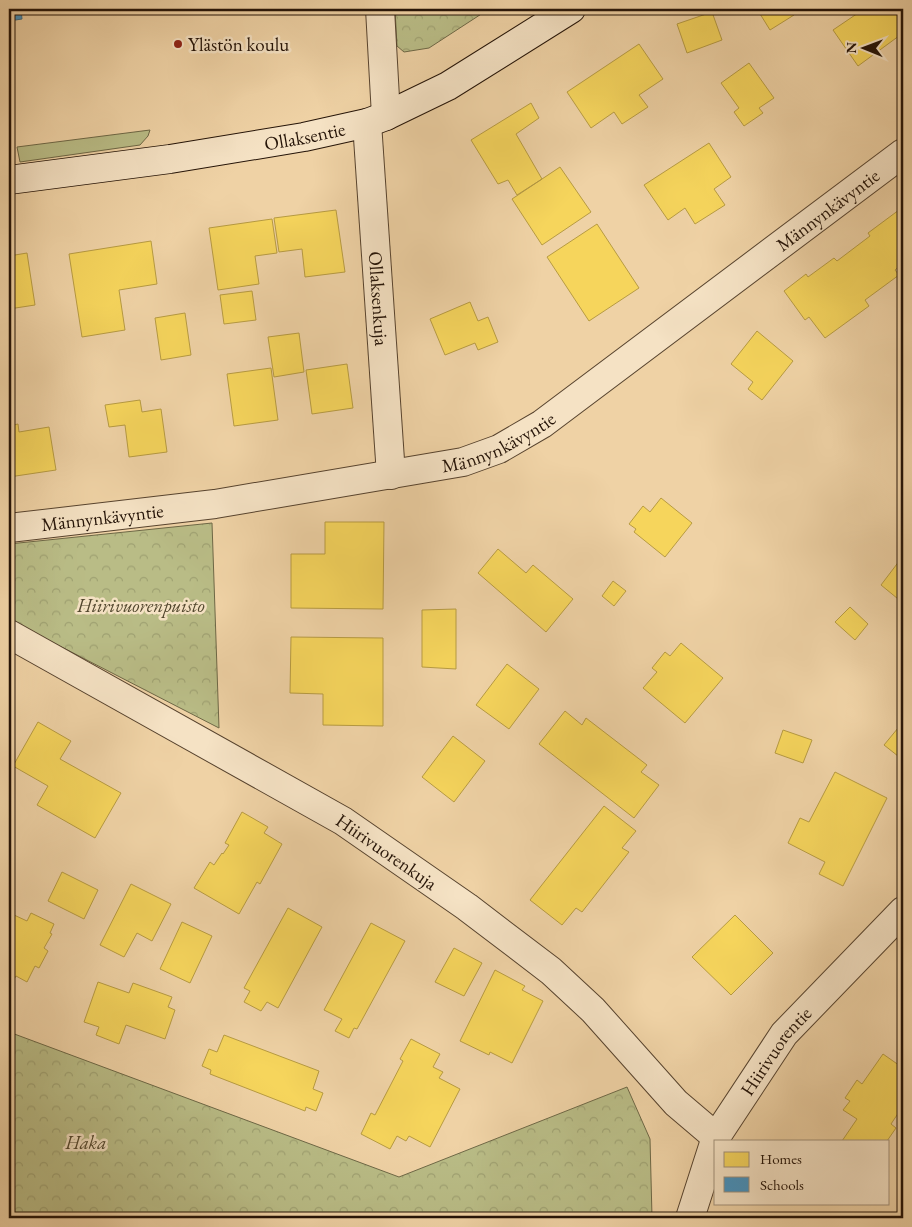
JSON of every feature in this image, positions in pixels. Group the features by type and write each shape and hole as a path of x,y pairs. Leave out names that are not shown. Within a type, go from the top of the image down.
{"street":[{"name":"Ollaksenkuja","path":"380,9 377,120 391,475"},
{"name":"Ollaksentie","path":"9,180 179,157 304,137 377,120 448,86 571,9"},
{"name":"Männynkävyntie","path":"9,528 215,504 463,462 499,449 542,424 903,153"},
{"name":"Hiirivuorenkuja","path":"9,634 343,821 467,906 551,971 593,1010 676,1103 716,1137"},
{"name":"Hiirivuorentie","path":"715,1140 784,1034 903,911"},
{"name":"Hiirivuorentie","path":"690,1218 714,1143"}],"green space":[{"path":"395,9 489,9 429,48 404,52 397,46"},
{"path":"150,130 148,136 140,145 20,162 17,147"},
{"name":"Hiirivuorenpuisto","path":"212,523 219,728 9,620 9,544"},
{"name":"Haka","path":"9,1032 399,1177 627,1087 650,1139 652,1217 383,1214 381,1218 9,1218"}],"building: Homes":[{"path":"757,9 790,9 794,15 770,30"},
{"path":"864,9 898,9 903,17 903,33 858,66 833,30"},
{"path":"712,12 722,40 687,53 677,24"},
{"path":"639,44 663,79 639,95 648,107 622,124 614,112 591,128 567,92"},
{"path":"749,63 774,98 759,108 763,113 744,126 734,112 739,108 721,83"},
{"path":"531,103 539,118 516,134 542,179 517,195 508,180 498,184 471,140"},
{"path":"709,143 731,177 714,189 725,205 695,224 685,208 668,220 644,185"},
{"path":"560,167 591,212 542,245 512,199"},
{"path":"903,207 903,263 895,270 899,275 865,300 869,306 825,338 809,317 805,320 784,291 806,274 808,277 834,258 837,261 870,236 868,233"},
{"path":"336,210 345,272 305,277 302,249 279,252 274,218"},
{"path":"272,219 277,253 255,256 259,284 218,290 209,228"},
{"path":"597,224 639,288 589,321 547,257"},
{"path":"151,241 157,284 119,290 125,330 82,337 69,254"},
{"path":"27,253 35,305 9,309 9,256"},
{"path":"252,291 256,320 224,324 220,295"},
{"path":"470,302 478,321 488,317 498,342 478,350 475,343 445,355 430,319"},
{"path":"185,313 191,355 161,360 155,318"},
{"path":"757,331 793,361 762,400 748,389 753,382 731,364"},
{"path":"299,333 304,372 274,377 268,337"},
{"path":"347,364 353,408 312,414 306,370"},
{"path":"271,368 278,420 234,426 227,374"},
{"path":"140,400 142,412 161,409 167,452 129,457 125,425 109,427 105,405"},
{"path":"18,424 19,432 49,427 56,470 9,477 9,426"},
{"path":"661,498 692,523 665,557 634,532 636,529 629,524 643,506 650,512"},
{"path":"325,522 384,522 383,609 291,608 291,554 325,554"},
{"path":"498,549 526,573 533,565 573,599 546,632 478,573"},
{"path":"903,556 903,603 881,585"},
{"path":"613,581 626,591 614,606 602,596"},
{"path":"850,607 868,624 855,640 835,622"},
{"path":"456,609 456,669 422,667 422,610"},
{"path":"291,637 383,638 383,726 323,725 323,694 290,693"},
{"path":"681,643 723,678 685,723 643,688 657,672 652,668 665,652 670,656"},
{"path":"507,664 539,689 509,729 476,705"},
{"path":"565,711 582,725 586,718 647,765 641,772 659,785 634,818 539,744"},
{"path":"38,722 71,741 60,759 121,793 95,838 37,805 48,786 13,766"},
{"path":"903,722 903,760 884,745"},
{"path":"783,730 812,740 803,763 775,753"},
{"path":"453,736 485,761 454,802 422,777"},
{"path":"835,772 887,798 843,886 819,874 825,862 788,843 800,818 809,822"},
{"path":"604,806 636,831 622,848 629,852 582,912 576,908 562,925 530,900"},
{"path":"242,812 268,827 264,833 282,844 260,884 257,882 239,914 194,888 210,862 214,865 229,845 225,843"},
{"path":"62,872 98,890 84,919 48,901"},
{"path":"131,884 171,904 152,941 137,933 124,957 100,945"},
{"path":"288,908 322,927 278,1008 267,1002 261,1011 244,1002 250,991 244,988"},
{"path":"31,913 54,924 50,933 52,934 44,948 48,951 39,968 35,966 27,982 16,976 10,986 9,925 14,915 27,921"},
{"path":"735,915 773,953 731,995 692,957"},
{"path":"182,922 212,936 190,983 160,969"},
{"path":"371,923 405,941 357,1029 354,1028 349,1038 335,1031 342,1019 324,1010"},
{"path":"454,948 482,963 464,996 435,982"},
{"path":"495,970 525,986 522,990 543,1001 512,1063 490,1052 489,1055 460,1041"},
{"path":"98,982 129,993 133,983 172,997 168,1007 175,1010 165,1039 126,1025 119,1044 96,1035 99,1027 84,1022"},
{"path":"224,1035 319,1071 313,1089 323,1093 316,1111 306,1107 305,1111 210,1074 211,1070 202,1066 209,1049 217,1052"},
{"path":"411,1039 440,1054 433,1067 443,1072 439,1078 460,1089 430,1147 409,1136 406,1141 397,1136 390,1149 361,1134 371,1113 375,1115 403,1061 400,1059"},
{"path":"883,1054 903,1068 903,1106 891,1124 896,1128 888,1140 843,1140 857,1119 843,1110 850,1101 845,1098 857,1080 862,1084"}],"building: Schools":[{"path":"9,9 21,9 22,19 9,21"},
{"path":"219,9 244,9 244,10 219,12"}],"place":[{"name":"Ylästön koulu","path":"178,44"}]}
